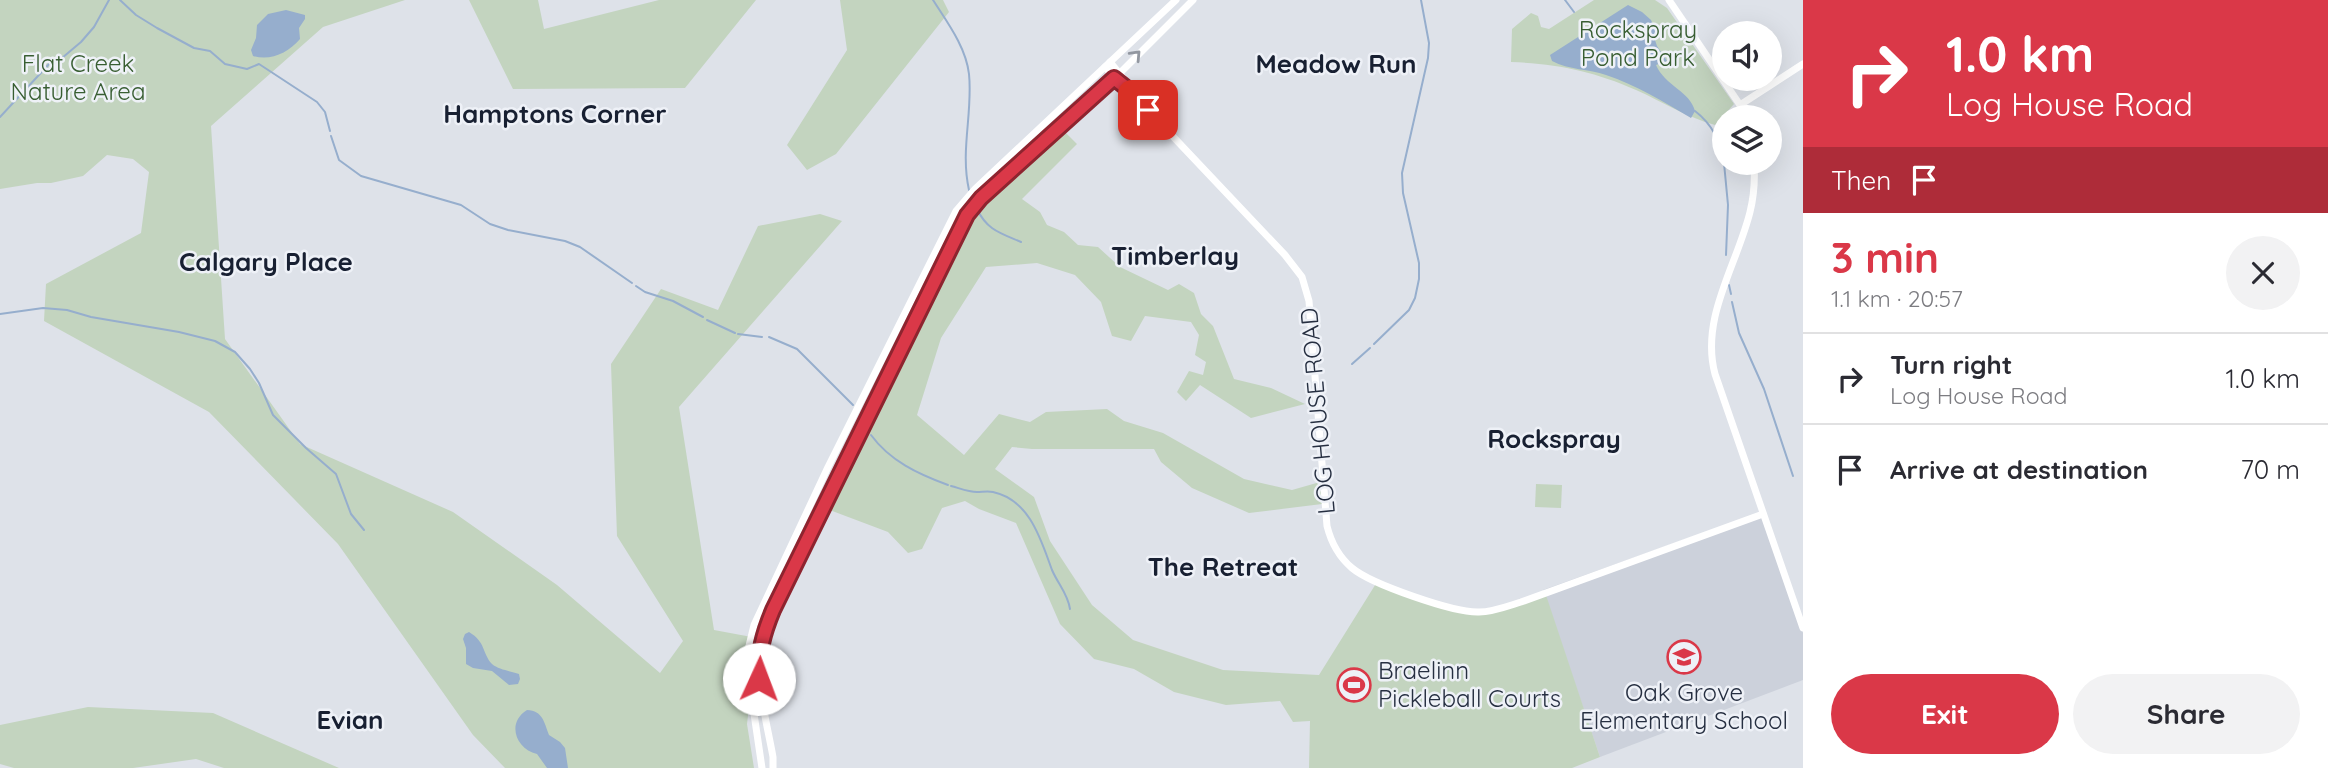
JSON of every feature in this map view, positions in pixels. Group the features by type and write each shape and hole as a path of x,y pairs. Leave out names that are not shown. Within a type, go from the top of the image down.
{"main road":[{"path":"762,768 748,673 749,641 768,593 828,467 956,211 975,189 1176,0"},
{"path":"773,768 759,679 761,638 858,433 967,215 981,198 1117,76 1193,0"},
{"path":"1669,0 1740,105 1803,64"},
{"name":"LOG HOUSE ROAD","path":"1107,64 1285,255 1304,283 1309,301 1327,526 1342,558 1357,572 1434,603 1466,611 1488,611 1521,602 1763,514"},
{"path":"1754,175 1750,214 1713,321 1710,347 1715,374 1803,628"}],"shaded area":[{"name":"Oak Grove Elementary School","path":"1761,512 1803,633 1803,680 1600,757 1543,590"}],"green space":[{"name":"Flat Creek Nature Area","path":"0,0 405,0 323,27 211,126 225,339 300,444 453,512 557,585 660,673 683,641 617,536 611,364 661,289 718,310 758,226 820,214 842,221 679,407 714,630 757,638 747,724 754,768 505,768 473,735 338,544 209,412 44,321 46,284 141,233 149,172 133,159 107,155 83,176 0,189"},
{"path":"469,0 538,0 544,29 659,0 756,0 685,88 513,89"},
{"path":"840,0 943,0 949,12 836,154 807,170 787,145 847,50"},
{"name":"Rockspray Pond Park","path":"1594,0 1655,0 1667,8 1712,72 1712,91 1725,91 1734,104 1712,105 1712,124 1590,73 1511,62 1512,29 1531,13 1538,16 1541,27 1549,29"},
{"path":"1062,129 1077,144 1022,199 1040,212 1047,225 1064,232 1078,245 1098,247 1120,267 1168,290 1179,284 1194,293 1201,314 1213,326 1234,379 1271,388 1305,404 1251,418 1200,385 1186,401 1177,392 1189,371 1203,375 1206,362 1195,355 1199,335 1191,322 1145,316 1131,341 1112,336 1101,302 1075,275 1037,263 986,267 941,338 917,415 964,455 999,414 1030,422 1046,412 1107,409 1124,421 1163,433 1244,479 1292,490 1320,482 1322,504 1249,513 1192,488 1161,462 1154,449 1012,447 995,469 1034,497 1050,541 1092,605 1133,640 1223,670 1319,675 1377,582 1443,607 1486,612 1545,592 1600,757 1572,768 1309,768 1310,721 1293,722 1280,701 1226,705 1174,692 1134,669 1094,659 1060,624 1016,523 965,501 942,508 922,549 908,553 888,532 827,509 956,244 979,206"},
{"path":"1536,484 1562,485 1561,508 1535,507"},
{"path":"88,707 213,713 339,768 224,768 196,759 133,768 14,768 0,764 0,725"}],"water":[{"path":"1628,5 1651,20 1657,33 1657,46 1667,61 1656,65 1665,78 1692,104 1695,111 1691,118 1650,94 1617,79 1552,61 1550,55"},
{"path":"286,10 305,15 299,28 300,39 279,55 253,56 251,50 257,25 268,14"},
{"path":"469,632 481,644 492,664 519,674 518,684 509,685 492,671 466,664 463,639"},
{"path":"527,710 540,715 549,735 565,748 568,768 547,768 537,754 519,741 515,728 521,715"}],"waterway":[{"path":"0,117 50,63 62,58 81,42 94,27 109,0"},
{"path":"120,0 136,15 157,28 194,48 210,51 225,64 247,69 259,64 317,102 325,112 330,131"},
{"path":"933,0 955,35 969,74 966,160 969,190"},
{"path":"1374,344 1409,310 1419,279 1419,263 1403,193 1402,173 1428,58 1429,43 1421,0"},
{"path":"1565,0 1574,12"},
{"path":"1695,111 1712,130"},
{"path":"331,136 339,160 361,176 461,205 490,224 508,230 565,241 580,247 632,283"},
{"path":"1725,175 1728,205 1726,255"},
{"path":"977,209 990,226 1021,242"},
{"path":"1729,285 1731,294"},
{"path":"636,286 703,317"},
{"path":"1732,302 1739,333 1764,389 1793,476"},
{"path":"0,314 43,308 67,310 91,317 179,332 215,341 235,352 259,383 273,415 336,474 351,514 364,530"},
{"path":"707,320 735,333"},
{"path":"738,334 762,337"},
{"path":"769,337 797,349 853,405"},
{"path":"1352,364 1370,348"},
{"path":"871,435 905,466 948,485"},
{"path":"951,486 1006,496 1025,512 1038,534 1070,609"}],"place":[{"name":"Oak Grove Elementary School","path":"1684,657"},
{"name":"Braelinn Pickleball Courts","path":"1354,685"}],"district":[{"name":"Meadow Run","path":"1336,64"},
{"name":"Hamptons Corner","path":"555,114"},
{"name":"Timberlay","path":"1175,256"},
{"name":"Calgary Place","path":"266,262"},
{"name":"Rockspray","path":"1554,439"},
{"name":"The Retreat","path":"1223,567"},
{"name":"Evian","path":"350,720"}],"route":[{"path":"759,679 761,638 773,610 967,215 981,198 1114,78 1148,110"}]}
